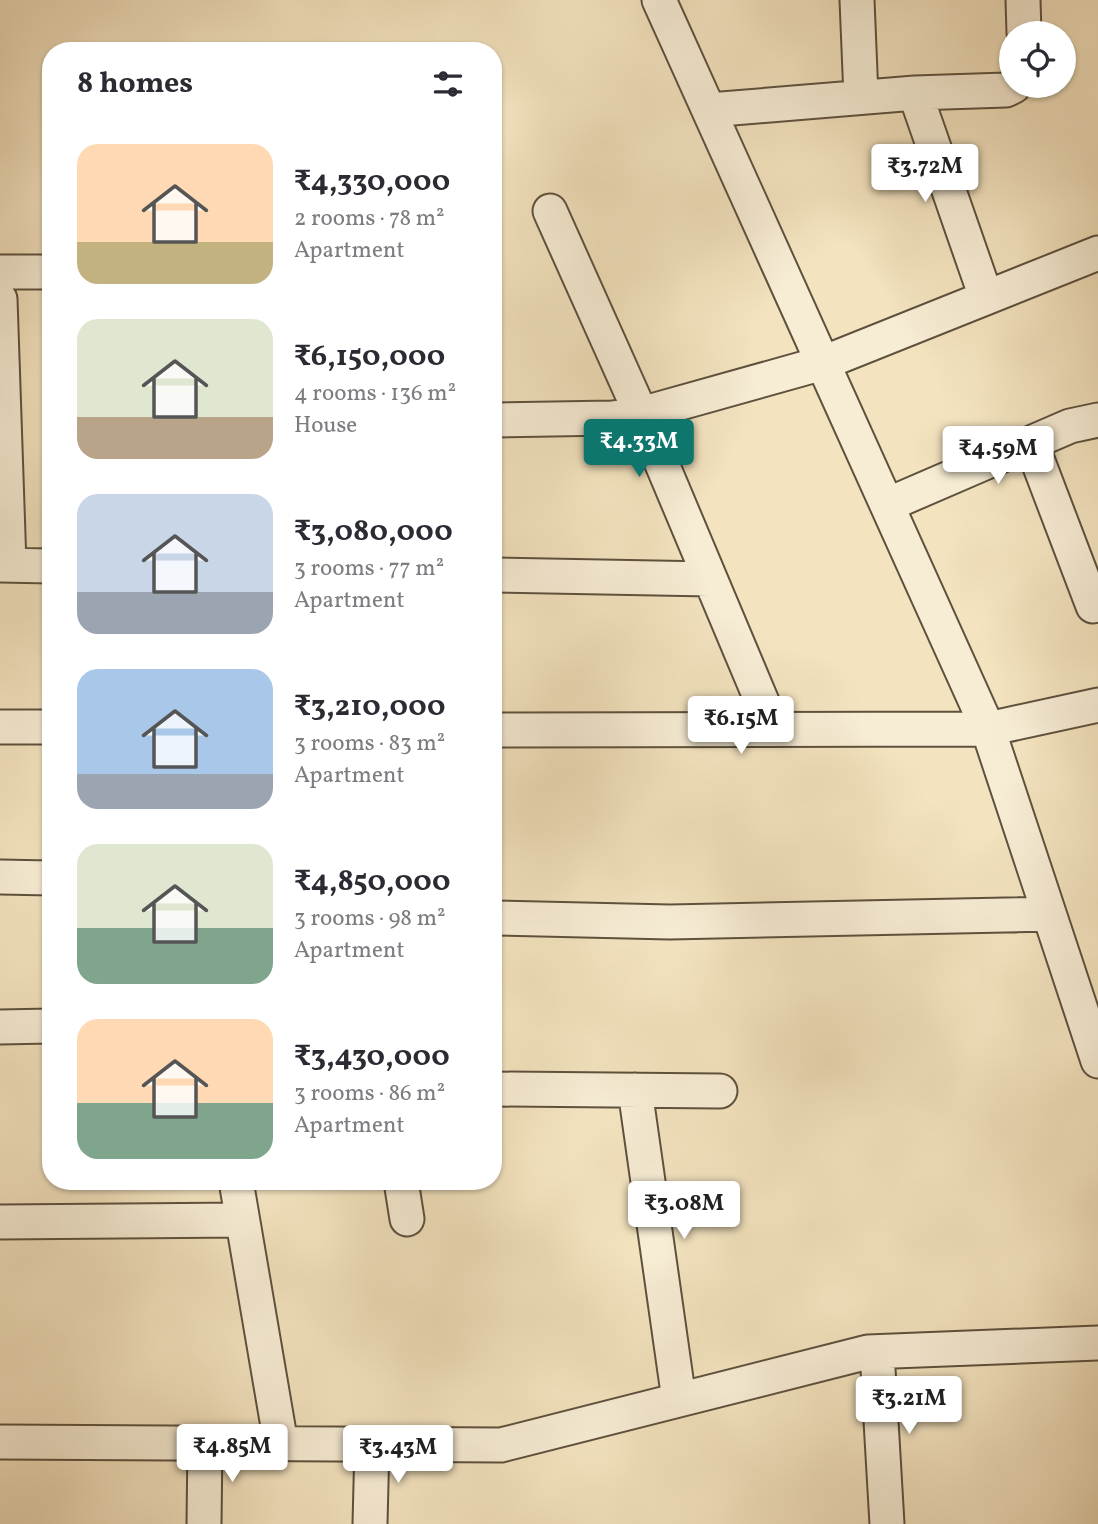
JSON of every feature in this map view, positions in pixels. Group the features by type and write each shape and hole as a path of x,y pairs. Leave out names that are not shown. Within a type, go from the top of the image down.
{"street":[{"path":"659,0 988,729 1098,1061"},
{"path":"858,0 861,97"},
{"path":"1023,0 1024,21"},
{"path":"709,110 915,93 999,90"},
{"path":"915,93 986,297"},
{"path":"550,211 641,414 773,728"},
{"path":"502,420 612,418 641,414 823,363 1098,253"},
{"path":"0,272 42,272"},
{"path":"0,299 5,565 42,566"},
{"path":"887,505 1070,426 1098,420"},
{"path":"1031,443 1093,606"},
{"path":"502,575 710,579"},
{"path":"502,730 988,729 1098,705"},
{"path":"0,727 42,727"},
{"path":"0,877 42,878"},
{"path":"502,918 670,922 1049,914"},
{"path":"0,1027 42,1026"},
{"path":"502,1089 720,1091"},
{"path":"635,1090 679,1400"},
{"path":"237,1190 281,1444"},
{"path":"402,1190 407,1219"},
{"path":"0,1222 242,1220"},
{"path":"0,1442 501,1445 877,1352 1098,1343"},
{"path":"877,1352 887,1524"},
{"path":"204,1524 205,1443"},
{"path":"370,1524 372,1444"}]}
